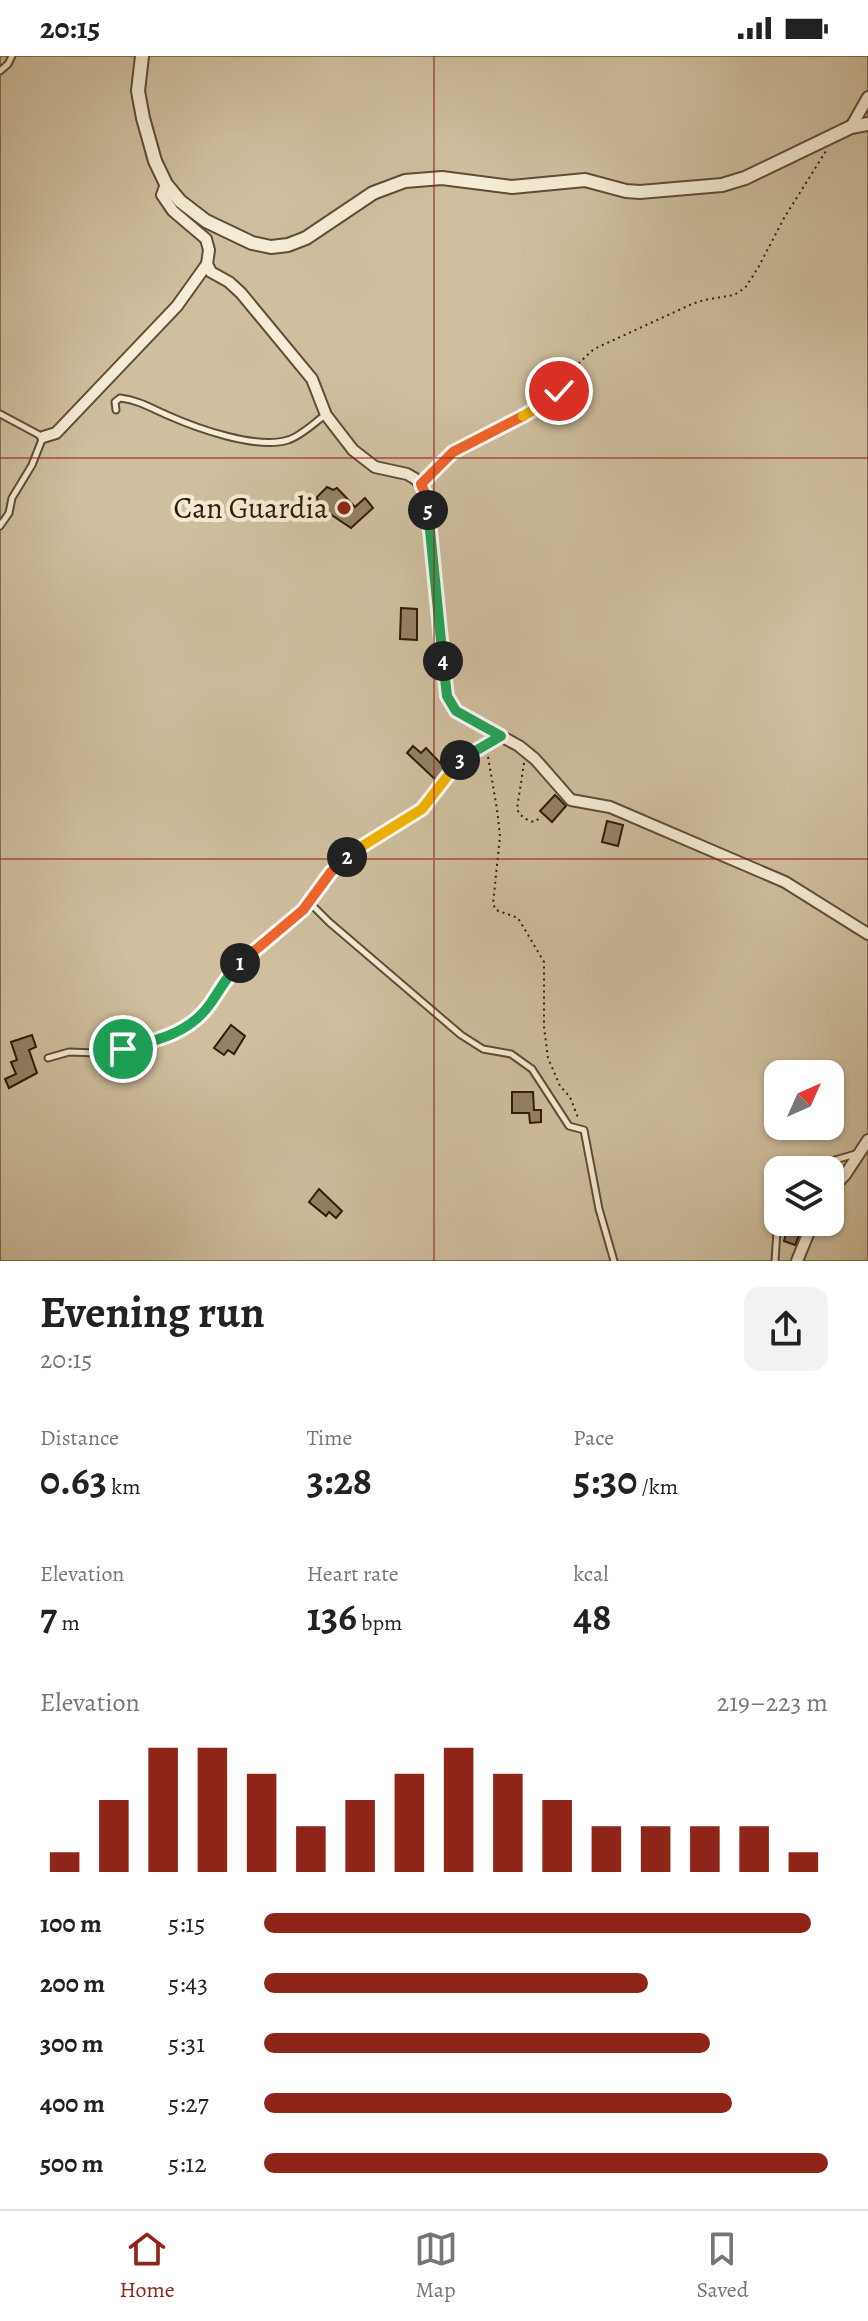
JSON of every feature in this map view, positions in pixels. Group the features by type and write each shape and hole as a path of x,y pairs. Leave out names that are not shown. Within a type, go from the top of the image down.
{"street":[{"path":"142,56 138,91 143,118 155,161 166,184 180,201 206,221 252,243 280,247 306,238 373,193 405,181 442,178 512,187 585,180 626,191 653,192 722,185 851,127 868,124"},
{"path":"851,127 868,97"},
{"path":"43,437 56,433 177,306 207,264 209,250 206,239 173,211 162,195 166,184"},
{"path":"207,264 211,272 241,293 312,379 326,415 353,450 375,467 407,474 421,484 427,498 447,696 456,711 535,759 571,800 610,807 785,882 868,934"},
{"path":"844,1176 868,1140"},
{"path":"797,1261 807,1236"}],"lane":[{"path":"0,71 12,56"},
{"path":"116,410 115,402 120,398 134,399 199,428 243,440 271,441 289,440 326,415"},
{"path":"0,414 43,437 32,465 12,498 9,513 0,526"},
{"path":"48,1058 69,1052 96,1053 123,1049 164,1039 188,1026 208,1008 233,969 303,910 331,872 356,850 422,809 459,761 501,736"},
{"path":"309,902 461,1035 483,1049 511,1054 532,1069 569,1126 584,1130 599,1209 614,1261"},
{"path":"844,1157 860,1152"},
{"path":"775,1261 777,1236"}],"path":[{"path":"421,484 453,452 554,397 580,362 594,349 692,304 734,295 745,288 789,210 825,156 825,138"},
{"path":"485,745 500,836 493,904 496,910 518,918 544,962 544,1027 548,1058 560,1086 570,1097 581,1129"},
{"path":"523,750 524,772 517,809 529,821 534,822 542,817"}],"shaded area":[{"path":"0,56 868,56 868,1261 0,1261"}],"building":[{"name":"Can Guardia","path":"327,487 337,488 355,507 365,498 373,508 351,528 330,514 324,517 314,506 318,502 317,497"},
{"path":"401,608 417,609 417,640 400,639"},
{"path":"413,746 421,753 426,748 446,769 437,781 407,753"},
{"path":"555,795 566,806 552,822 540,811"},
{"path":"607,821 623,825 618,846 602,842"},
{"path":"231,1025 245,1036 234,1054 228,1050 224,1055 214,1048"},
{"path":"32,1035 36,1047 29,1050 37,1073 9,1088 5,1079 16,1074 11,1062 17,1060 11,1042"},
{"path":"512,1092 533,1092 534,1110 541,1110 541,1122 530,1123 529,1113 512,1113"},
{"path":"319,1189 342,1211 336,1218 329,1212 326,1216 309,1202"},
{"path":"785,1236 799,1236 795,1245 784,1241"}],"place":[{"name":"Can Guardia","path":"344,508"}],"route":[{"path":"123,1049 164,1039 188,1026 208,1008 233,969 303,910 331,872 356,850 422,809 464,756 501,736 456,711 447,696 427,498 421,484 441,462 463,445 523,416 559,391"}]}
